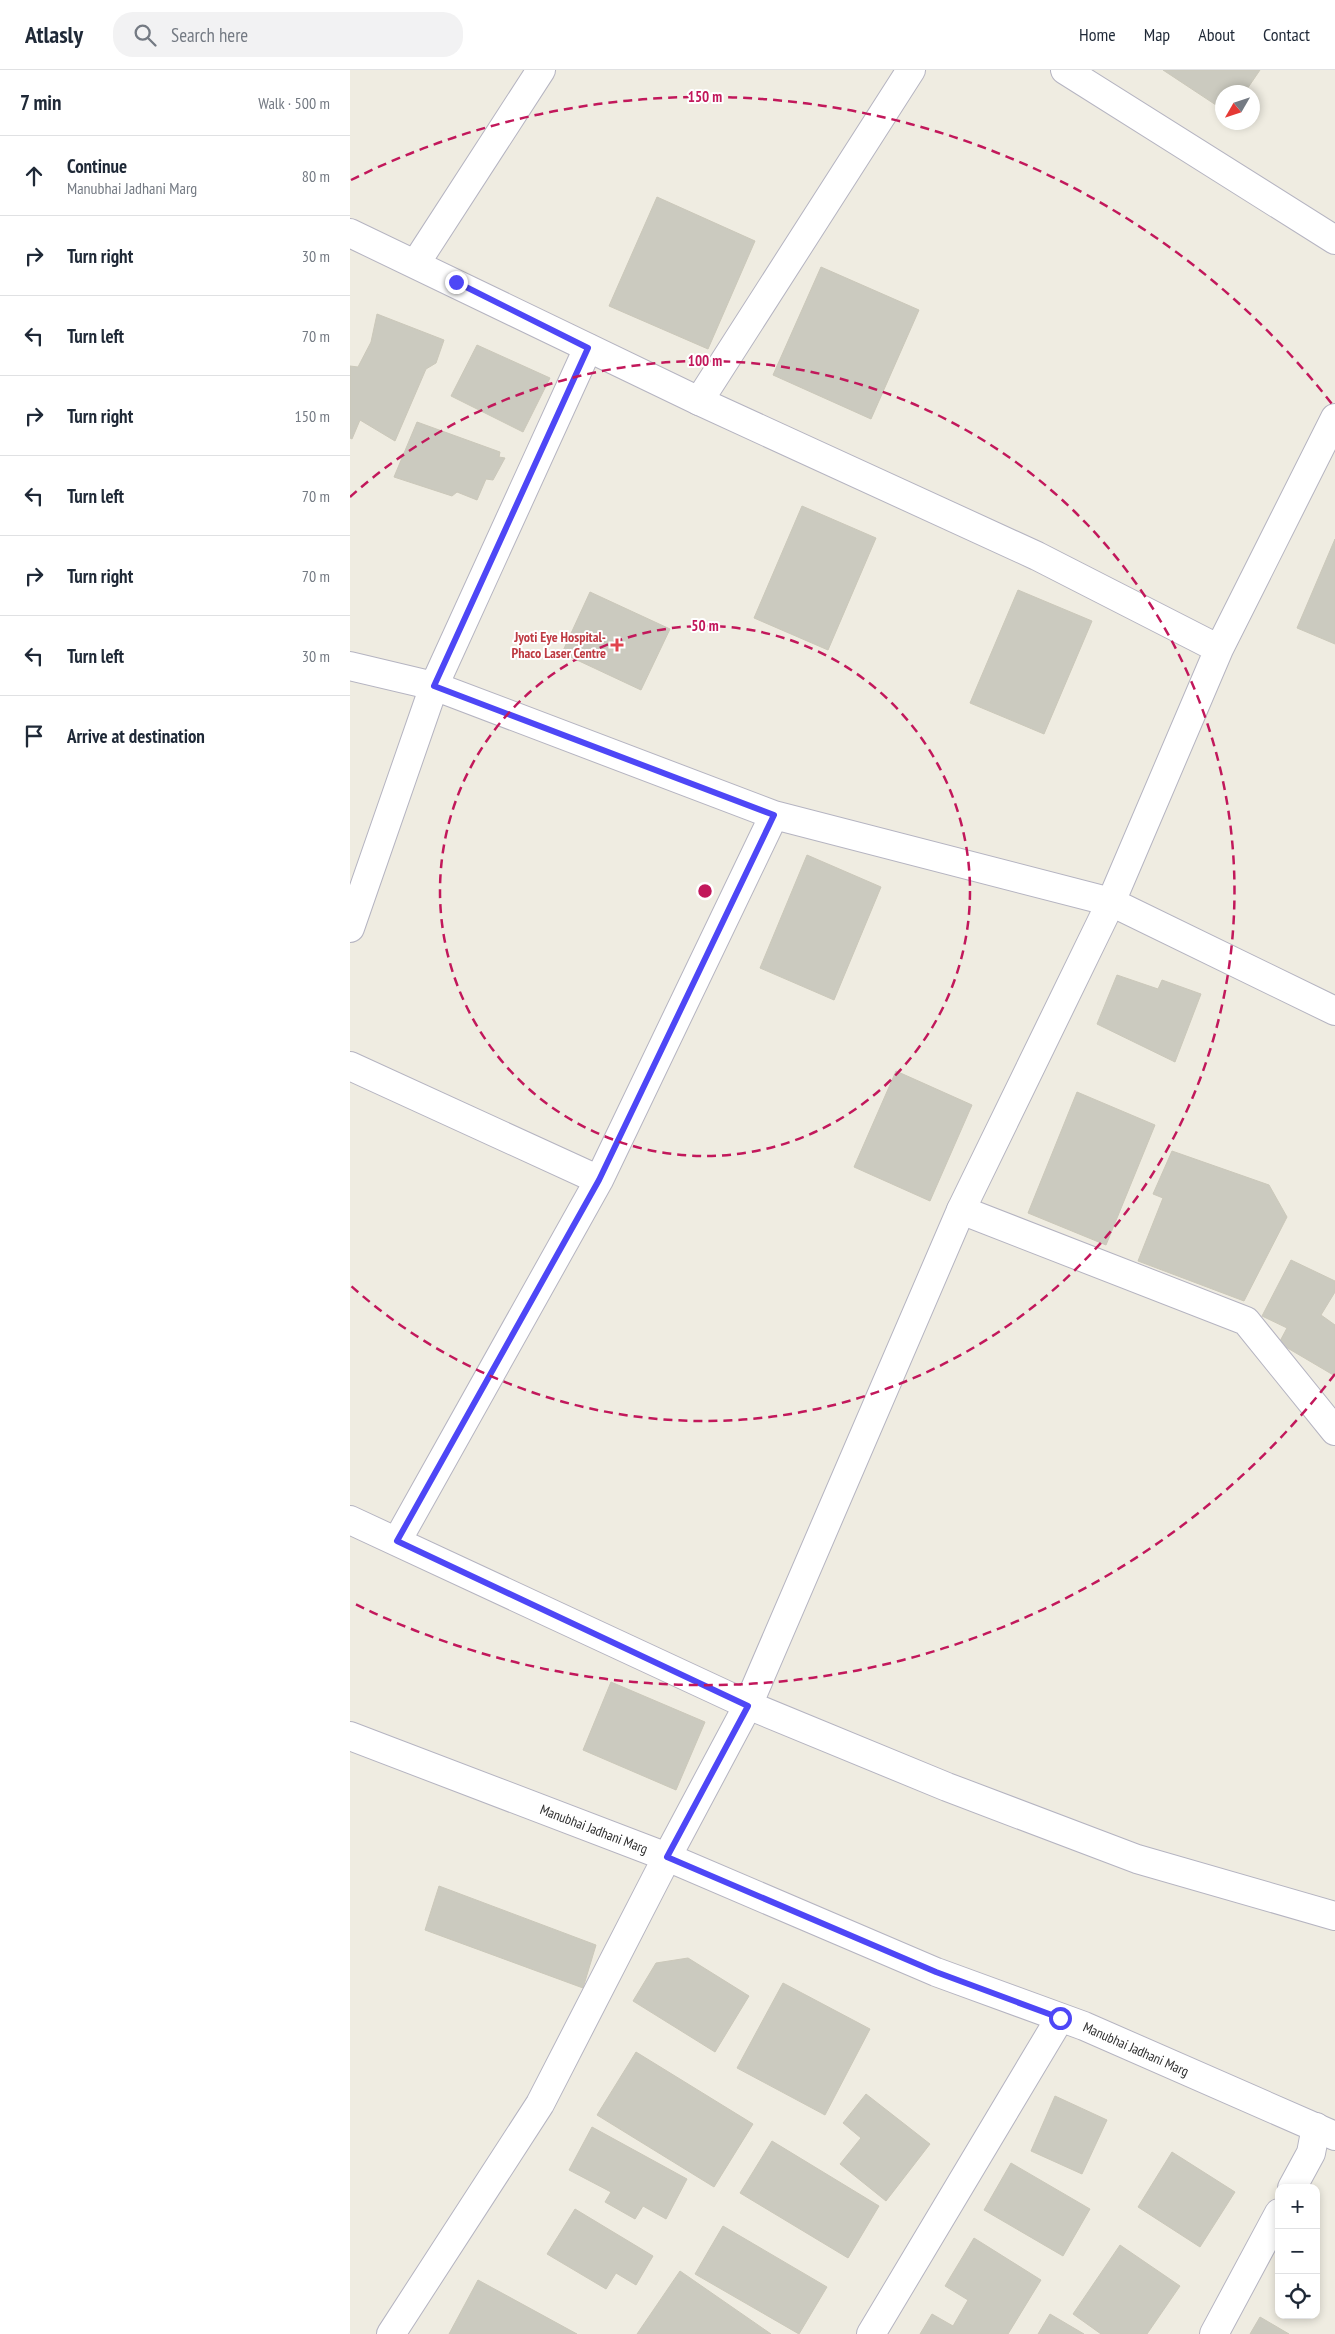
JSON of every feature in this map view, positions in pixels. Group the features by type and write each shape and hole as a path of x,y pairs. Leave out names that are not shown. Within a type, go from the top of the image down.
{"street":[{"path":"416,264 540,70"},
{"path":"699,401 911,70"},
{"path":"1065,70 1335,240"},
{"path":"350,233 699,401 1037,556 1219,649"},
{"path":"350,928 434,686 588,348"},
{"path":"391,2334 540,2104 667,1857 748,1706 961,1210 1111,902 1219,649 1335,418"},
{"path":"350,666 434,686 774,815 1111,902 1335,1011"},
{"path":"397,1541 599,1180 774,815"},
{"path":"350,1066 599,1180"},
{"path":"961,1210 1246,1321 1335,1431"},
{"path":"350,1520 748,1706 947,1787 1136,1859 1335,1916"},
{"name":"Manubhai Jadhani Marg","path":"350,1736 667,1857 936,1972 1060,2018 1326,2132"},
{"path":"872,2334 1060,2018"},
{"path":"1294,2184 1311,2153 1326,2132"},
{"path":"1214,2334 1275,2220"}],"building":[{"path":"1163,70 1260,70 1250,85 1215,85 1215,104"},
{"path":"657,197 755,241 708,349 609,306"},
{"path":"821,267 919,310 871,419 773,375"},
{"path":"377,314 444,340 436,363 426,369 395,441 360,420 352,439 350,438 350,366 358,367 371,342"},
{"path":"477,345 550,378 523,432 451,396"},
{"path":"417,422 500,452 499,457 505,458 493,480 486,479 477,500 457,492 452,496 394,477"},
{"path":"802,506 876,538 828,650 754,618"},
{"path":"1335,539 1335,644 1297,628"},
{"path":"1018,590 1092,621 1044,734 970,703"},
{"path":"590,592 670,629 641,690 562,653"},
{"path":"807,855 881,887 834,1000 760,968"},
{"path":"1117,975 1158,989 1162,980 1201,994 1175,1062 1097,1024"},
{"path":"896,1071 972,1105 930,1201 854,1167"},
{"path":"1077,1092 1155,1125 1106,1245 1028,1213"},
{"path":"1172,1151 1269,1185 1287,1217 1244,1301 1138,1261 1163,1198 1153,1194"},
{"path":"1291,1260 1335,1281 1335,1292 1321,1315 1335,1325 1335,1376 1279,1343 1287,1328 1262,1316"},
{"path":"611,1682 705,1722 676,1790 583,1750"},
{"path":"439,1886 596,1945 583,1988 425,1930"},
{"path":"688,1958 749,1996 715,2052 633,2001 656,1963"},
{"path":"783,1983 870,2029 825,2115 737,2068"},
{"path":"636,2052 753,2124 714,2187 597,2115"},
{"path":"866,2094 930,2144 886,2201 840,2164 861,2138 843,2123"},
{"path":"1055,2096 1107,2120 1082,2174 1031,2151"},
{"path":"592,2127 687,2179 666,2219 643,2206 635,2219 605,2202 611,2192 569,2170"},
{"path":"772,2141 879,2206 848,2258 740,2193"},
{"path":"1172,2152 1235,2192 1200,2247 1138,2207"},
{"path":"1011,2163 1090,2209 1063,2256 984,2210"},
{"path":"575,2209 653,2256 636,2285 616,2273 606,2289 547,2254"},
{"path":"723,2226 827,2287 799,2334 695,2274"},
{"path":"974,2238 1041,2280 1008,2334 920,2334 932,2314 953,2326 968,2300 945,2286"},
{"path":"1120,2245 1180,2286 1147,2334 1101,2334 1073,2314"},
{"path":"680,2271 771,2334 637,2334"},
{"path":"478,2280 577,2334 449,2334"},
{"path":"1050,2314 1084,2334 1038,2334"},
{"path":"1260,2317 1289,2334 1250,2334"}],"place":[{"name":"Jyoti Eye Hospital- Phaco Laser Centre","path":"617,645"}],"route":[{"path":"456,282 588,348 434,686 774,815 599,1180 397,1541 748,1706 667,1857 936,1972 1060,2018"}]}
